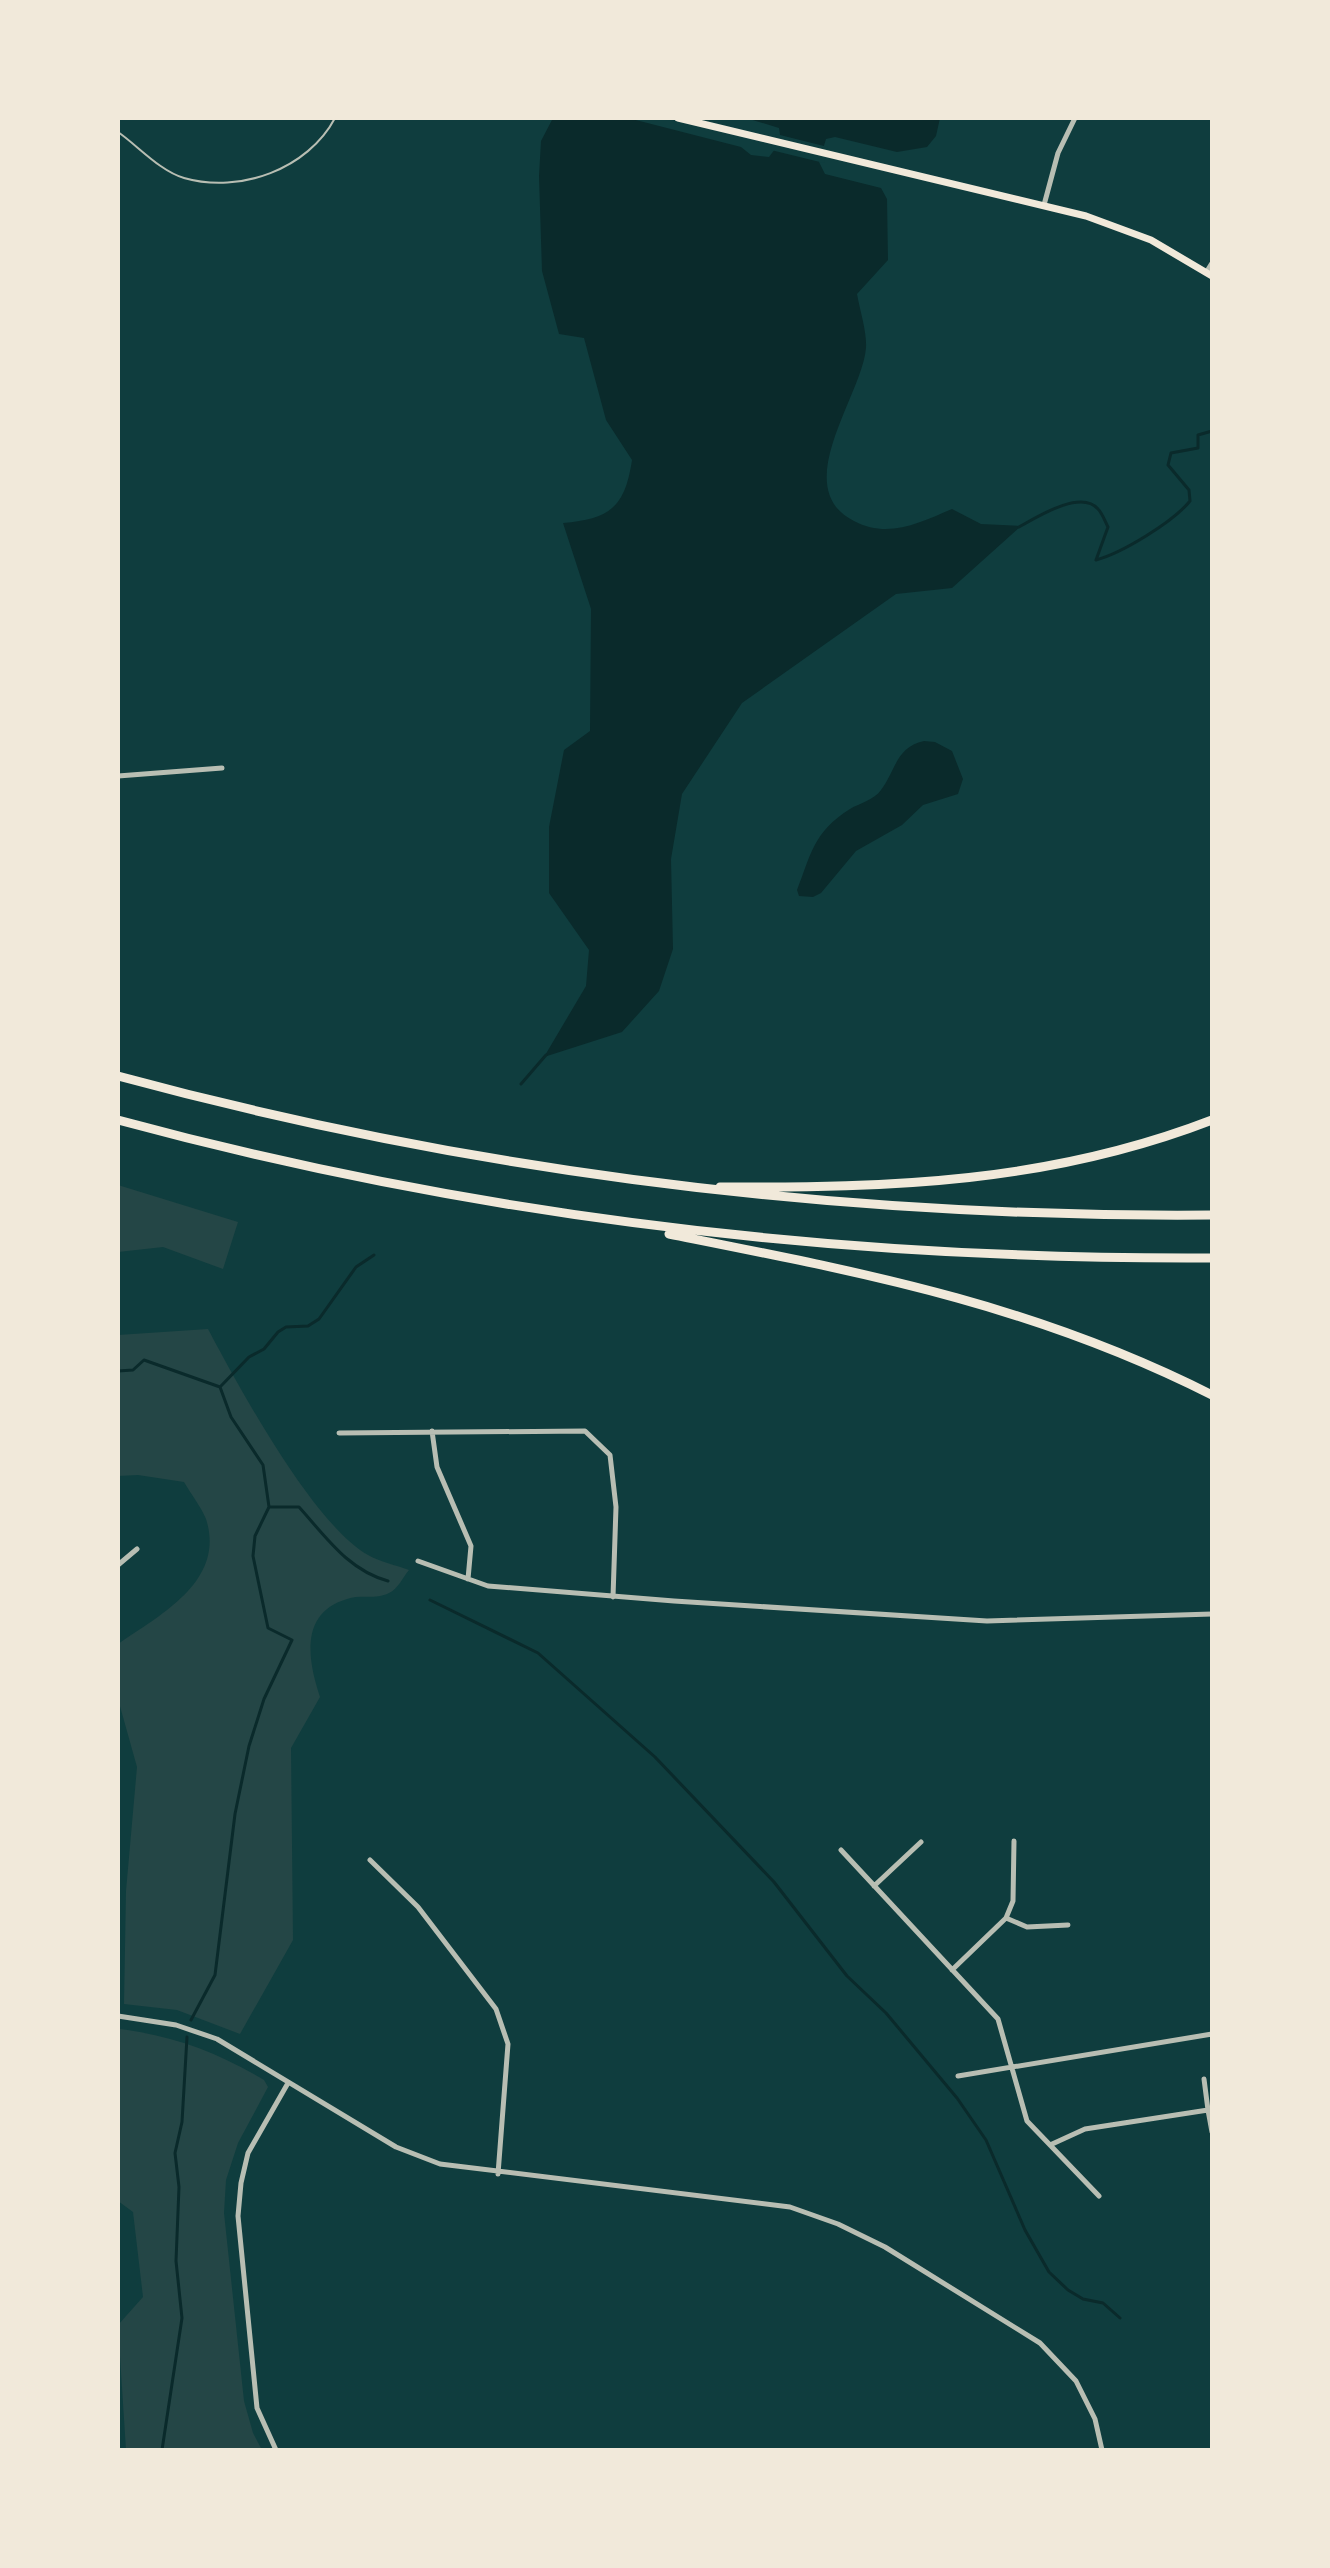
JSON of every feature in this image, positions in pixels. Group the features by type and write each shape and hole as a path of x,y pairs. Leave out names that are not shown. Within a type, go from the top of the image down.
{"highway":[{"path":"118,1076 383,1139 519,1164 672,1186 934,1210 1212,1215"},
{"path":"118,1120 359,1178 590,1218 949,1293 1073,1333 1212,1395"},
{"path":"672,1186 869,1188 978,1179 1083,1160 1212,1120"},
{"path":"590,1218 745,1237 900,1250 1057,1257 1212,1258"}],"main road":[{"path":"678,118 1044,205 1121,227 1209,274"}],"street":[{"path":"1044,205 1058,153 1075,118"},
{"path":"1209,274 1212,264"},
{"path":"118,776 222,768"},
{"path":"432,1431 437,1467 471,1546 468,1579"},
{"path":"339,1433 585,1431 610,1455 616,1507 613,1597"},
{"path":"118,1565 137,1549"},
{"path":"418,1561 468,1579 509,1589 613,1597 987,1621 1212,1614"},
{"path":"952,1970 1006,1918 1013,1901 1014,1841"},
{"path":"874,1886 921,1842"},
{"path":"841,1850 998,2019 1007,2040 1011,2067 1027,2121 1099,2196"},
{"path":"370,1860 418,1907 496,2009 504,2028 508,2044 498,2174"},
{"path":"1006,1918 1027,1927 1068,1925"},
{"path":"118,2016 176,2025 208,2036 419,2158 498,2174 790,2207 838,2224 948,2285 1054,2355 1086,2400 1102,2450"},
{"path":"958,2076 1212,2034"},
{"path":"1204,2079 1212,2132"},
{"path":"276,2450 257,2408 238,2216 248,2153 288,2083"},
{"path":"1050,2145 1085,2129 1208,2110"}],"lane":[{"path":"118,132 183,178 224,183 275,172 303,157 323,140 335,118"}],"shaded area":[{"path":"553,118 628,118 741,147 751,155 769,157 781,141 779,128 746,118 940,118 936,136 927,147 897,152 835,137 826,139 819,162 825,174 881,188 887,199 888,260 857,294 866,348 862,368 834,440 827,487 835,506 854,521 879,529 903,527 952,509 981,524 1021,526 952,588 896,594 742,703 682,794 671,859 673,949 659,991 622,1032 544,1057 586,986 589,950 549,893 549,827 564,750 590,731 591,609 563,523 593,518 612,508 625,489 632,460 606,420 584,338 559,334 542,271 541,141"},
{"path":"924,741 935,742 952,751 963,779 958,794 923,805 902,825 856,851 821,893 813,897 799,896 797,890 810,855 828,826 878,793 902,754"},
{"path":"118,1185 238,1222 223,1269 163,1247 118,1252"},
{"path":"208,1329 279,1452 324,1515 368,1555 409,1570 392,1591 384,1595 347,1599 321,1615 314,1627 312,1668 320,1697 291,1748 293,1940 240,2034 177,2010 124,2004 126,1891 137,1767 118,1699 118,1644 185,1594 207,1561 210,1541 206,1519 184,1482 138,1475 118,1476 118,1335"},
{"path":"120,2029 159,2036 212,2053 264,2080 268,2087 238,2143 226,2180 224,2213 244,2401 253,2433 262,2450 126,2450 118,2325 143,2297 133,2212 118,2201"}],"pier":[{"path":"776,134 828,147 824,163 771,150"}],"waterway":[{"path":"1019,527 1070,503 1090,504 1099,511 1108,527 1096,560 1119,551 1160,527 1190,501 1189,490 1168,465 1171,453 1198,448 1198,435 1212,431"},
{"path":"521,1084 546,1055"},
{"path":"220,1387 249,1357 264,1349 278,1332 286,1327 308,1326 319,1319 356,1267 374,1255"},
{"path":"118,1371 133,1370 144,1360 220,1387 231,1417 263,1465 269,1507 255,1536 253,1556 268,1628 292,1640 264,1699 249,1746 235,1814 215,1975 191,2020"},
{"path":"269,1507 299,1507 349,1561 388,1581"},
{"path":"430,1600 538,1653 655,1757 774,1882 847,1976 886,2013 957,2098 986,2140 1025,2230 1049,2272 1068,2290 1083,2299 1103,2303 1120,2318"},
{"path":"162,2450 182,2318 176,2261 179,2187 175,2153 182,2122 187,2037"}]}
